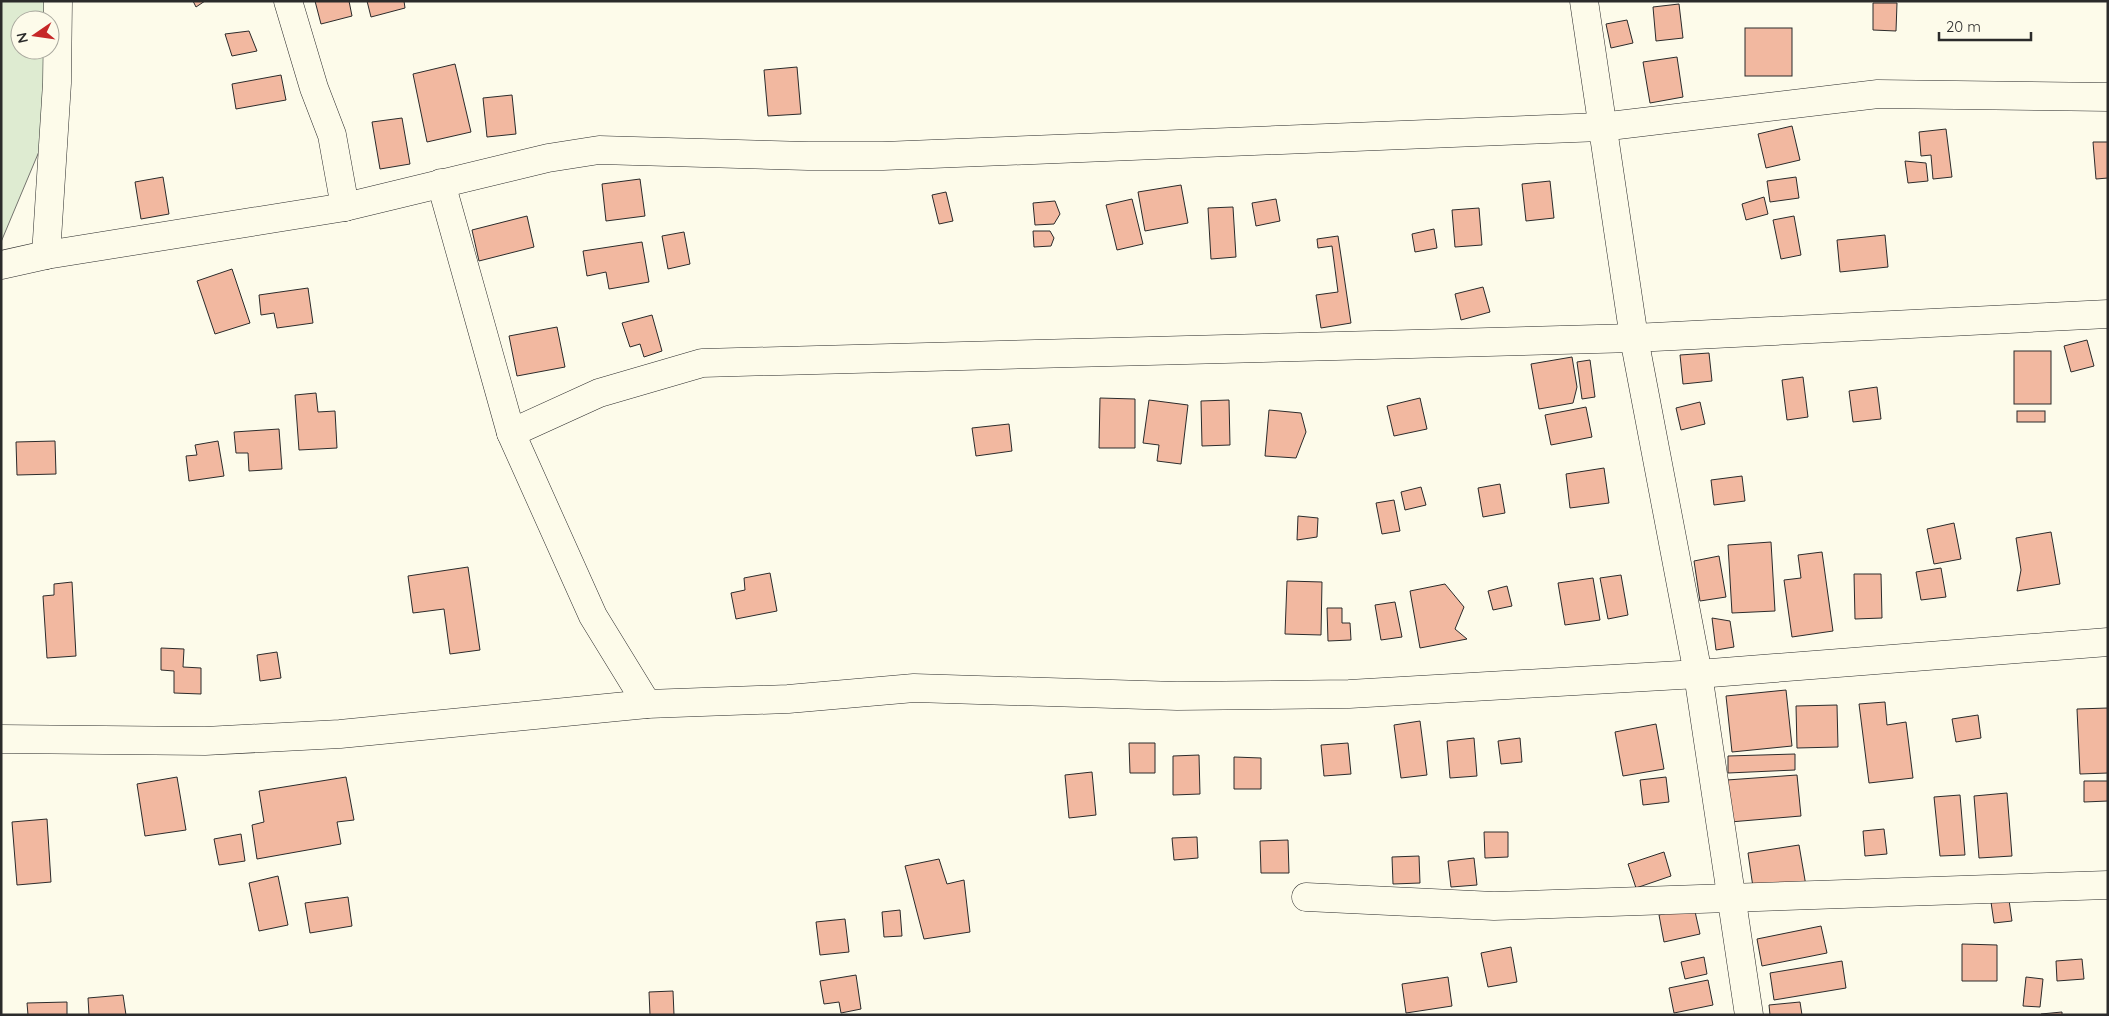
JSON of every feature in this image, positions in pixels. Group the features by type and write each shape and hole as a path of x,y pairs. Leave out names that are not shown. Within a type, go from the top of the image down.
{"street":[{"path":"46,255 58,83 58,1"},
{"path":"288,1 332,135 345,207"},
{"path":"1584,1 1601,126 1634,338 1698,674 1748,1015"},
{"path":"1,265 46,255 345,207 548,158 599,150 808,156 883,156 1601,126 1878,94 2108,97"},
{"path":"440,183 511,433 593,616 647,704"},
{"path":"511,433 599,393 702,363 1634,338 2108,314"},
{"path":"1,739 205,741 330,735 647,704 788,699 914,688 1177,696 1349,694 1698,674 2108,642"},
{"path":"1306,897 1494,906 2108,885"}],"green space":[{"path":"1,1 55,1 55,10 10,10 10,60 56,60 56,111 1,242"}],"building":[{"path":"193,1 205,1 196,7"},
{"path":"315,1 349,1 352,16 321,24"},
{"path":"367,1 404,1 405,8 371,17"},
{"path":"1873,3 1897,3 1896,31 1873,30"},
{"path":"1679,4 1683,38 1656,41 1653,7"},
{"path":"1627,20 1633,43 1611,48 1606,24"},
{"path":"1745,28 1792,28 1792,76 1745,76"},
{"path":"249,31 257,51 232,56 225,34"},
{"path":"1677,57 1683,97 1650,103 1643,62"},
{"path":"455,64 471,132 427,142 413,74"},
{"path":"797,67 801,114 768,116 764,70"},
{"path":"281,75 286,100 236,109 232,84"},
{"path":"512,95 516,134 487,137 483,98"},
{"path":"402,118 410,164 380,169 372,122"},
{"path":"1792,126 1800,160 1766,168 1758,134"},
{"path":"1946,129 1952,177 1933,179 1931,155 1921,156 1919,132"},
{"path":"2093,142 2108,142 2108,178 2096,179"},
{"path":"1905,161 1926,163 1928,181 1908,183"},
{"path":"163,177 169,214 141,219 135,182"},
{"path":"1796,177 1799,198 1770,202 1767,181"},
{"path":"640,179 645,216 606,221 602,184"},
{"path":"1550,181 1554,218 1526,221 1522,184"},
{"path":"1181,185 1188,223 1145,231 1138,192"},
{"path":"946,192 953,221 939,224 932,195"},
{"path":"1764,197 1768,214 1746,220 1742,204"},
{"path":"1132,199 1143,244 1117,250 1106,205"},
{"path":"1276,199 1280,221 1256,226 1252,203"},
{"path":"1055,201 1060,214 1054,224 1035,225 1033,203"},
{"path":"1233,207 1236,257 1211,259 1208,208"},
{"path":"1479,208 1482,245 1455,247 1452,210"},
{"path":"527,216 534,247 479,261 472,230"},
{"path":"1794,216 1801,255 1781,259 1773,220"},
{"path":"1434,229 1437,248 1415,252 1412,234"},
{"path":"1033,231 1050,231 1054,238 1051,246 1034,247"},
{"path":"684,232 690,264 668,269 662,236"},
{"path":"1885,235 1888,267 1840,272 1837,240"},
{"path":"1338,236 1351,323 1321,328 1316,295 1338,292 1332,246 1318,248 1317,239"},
{"path":"642,242 649,282 609,289 606,272 587,276 583,251"},
{"path":"232,269 250,323 215,334 197,281"},
{"path":"1483,287 1490,312 1461,320 1455,294"},
{"path":"308,288 313,323 277,328 274,313 261,315 259,295"},
{"path":"652,315 662,351 644,357 640,344 630,347 622,323"},
{"path":"557,327 565,367 517,376 509,336"},
{"path":"2087,340 2094,366 2071,372 2064,346"},
{"path":"2014,351 2051,351 2051,404 2014,404"},
{"path":"1709,353 1712,381 1683,384 1680,355"},
{"path":"1572,357 1577,387 1573,403 1539,409 1531,364"},
{"path":"1590,360 1595,397 1582,399 1577,362"},
{"path":"1803,377 1808,417 1787,420 1782,380"},
{"path":"1877,387 1881,419 1853,422 1849,391"},
{"path":"316,393 318,412 335,411 337,448 299,450 295,395"},
{"path":"1100,398 1135,399 1135,448 1099,448"},
{"path":"1420,398 1427,429 1394,436 1387,406"},
{"path":"1149,400 1188,405 1181,464 1157,461 1159,445 1143,443"},
{"path":"1229,400 1230,445 1202,446 1201,401"},
{"path":"1700,402 1705,424 1681,430 1676,408"},
{"path":"1586,407 1592,437 1551,445 1545,415"},
{"path":"1269,410 1301,413 1306,432 1296,458 1265,456"},
{"path":"2017,411 2045,411 2045,422 2017,422"},
{"path":"1009,424 1012,451 976,456 972,428"},
{"path":"279,429 282,469 249,471 248,453 236,453 234,432"},
{"path":"55,441 56,474 17,475 16,442"},
{"path":"218,441 224,476 189,481 186,456 197,455 195,445"},
{"path":"1604,468 1609,503 1570,508 1566,474"},
{"path":"1742,476 1745,501 1714,505 1711,480"},
{"path":"1500,484 1505,513 1483,517 1478,488"},
{"path":"1421,487 1426,505 1405,510 1401,492"},
{"path":"1394,500 1400,531 1382,534 1376,503"},
{"path":"1298,516 1318,518 1317,537 1297,540"},
{"path":"1954,523 1961,559 1934,564 1927,529"},
{"path":"2051,532 2060,584 2017,591 2021,570 2016,538"},
{"path":"1771,542 1775,611 1732,613 1728,545"},
{"path":"1822,552 1833,631 1792,637 1784,580 1801,578 1798,555"},
{"path":"1719,556 1726,597 1700,601 1694,561"},
{"path":"468,567 480,650 450,654 444,609 413,613 408,576"},
{"path":"1941,568 1946,597 1921,600 1916,572"},
{"path":"770,573 777,611 736,619 731,593 745,590 744,578"},
{"path":"1854,574 1881,574 1882,618 1855,619"},
{"path":"1621,575 1628,615 1608,619 1600,578"},
{"path":"1593,578 1600,620 1565,625 1558,583"},
{"path":"1287,581 1322,582 1321,635 1285,634"},
{"path":"72,582 76,656 47,658 43,596 54,595 54,584"},
{"path":"1445,584 1464,607 1455,629 1467,639 1420,648 1410,591"},
{"path":"1507,586 1512,606 1493,610 1488,591"},
{"path":"1395,602 1402,637 1381,640 1375,605"},
{"path":"1327,608 1342,608 1342,623 1350,623 1351,640 1328,641"},
{"path":"1712,618 1730,621 1734,647 1716,650"},
{"path":"161,648 184,649 183,667 201,668 201,694 174,693 174,671 161,670"},
{"path":"277,652 281,678 260,681 257,655"},
{"path":"1786,690 1792,746 1732,752 1726,696"},
{"path":"1885,702 1887,725 1906,722 1913,778 1869,783 1859,704"},
{"path":"1837,705 1838,747 1797,748 1796,706"},
{"path":"2108,708 2108,773 2080,774 2077,709"},
{"path":"1978,715 1981,738 1956,742 1952,719"},
{"path":"1420,721 1427,775 1401,778 1394,725"},
{"path":"1656,724 1664,769 1623,776 1615,732"},
{"path":"1474,738 1477,776 1450,778 1447,741"},
{"path":"1520,738 1522,762 1501,764 1498,741"},
{"path":"1129,743 1155,743 1155,773 1130,773"},
{"path":"1348,743 1351,774 1324,776 1321,745"},
{"path":"1795,754 1795,770 1728,773 1728,756"},
{"path":"1199,755 1200,794 1173,795 1173,756"},
{"path":"1234,757 1261,758 1261,789 1234,789"},
{"path":"1092,772 1096,815 1069,818 1065,775"},
{"path":"1797,775 1801,816 1730,822 1727,780"},
{"path":"177,777 186,830 145,836 137,784"},
{"path":"346,777 354,820 337,822 341,844 257,859 252,825 264,822 259,791"},
{"path":"1666,777 1669,802 1643,805 1640,780"},
{"path":"2084,781 2108,781 2108,801 2084,802"},
{"path":"2007,793 2012,856 1979,858 1974,796"},
{"path":"1960,795 1965,855 1940,856 1934,797"},
{"path":"47,819 51,882 17,885 12,822"},
{"path":"1884,829 1887,854 1865,856 1863,831"},
{"path":"1484,832 1508,832 1508,857 1485,858"},
{"path":"241,834 245,861 219,865 214,839"},
{"path":"1197,837 1198,858 1174,860 1172,838"},
{"path":"1288,840 1289,873 1261,873 1260,841"},
{"path":"1799,845 1806,886 1754,894 1748,853"},
{"path":"1664,852 1671,876 1636,888 1628,864"},
{"path":"1419,856 1420,883 1393,884 1392,857"},
{"path":"1474,858 1477,885 1451,887 1448,861"},
{"path":"939,859 947,884 964,880 970,932 924,939 905,866"},
{"path":"278,876 288,925 259,931 249,883"},
{"path":"348,897 352,926 310,933 305,903"},
{"path":"2009,900 2012,921 1994,923 1991,902"},
{"path":"1694,907 1700,934 1664,942 1659,915"},
{"path":"900,910 902,936 884,937 882,912"},
{"path":"845,919 849,952 820,955 816,922"},
{"path":"1821,926 1827,953 1762,966 1757,939"},
{"path":"1962,944 1997,945 1997,981 1962,981"},
{"path":"1511,947 1517,982 1488,987 1481,953"},
{"path":"1704,957 1707,974 1685,979 1681,962"},
{"path":"2082,959 2084,979 2057,981 2056,961"},
{"path":"1842,961 1846,988 1774,1000 1770,973"},
{"path":"856,975 861,1009 841,1013 839,1002 824,1004 820,981"},
{"path":"1448,977 1452,1006 1406,1013 1402,984"},
{"path":"2026,977 2043,979 2040,1007 2023,1006"},
{"path":"1708,980 1713,1005 1674,1013 1669,988"},
{"path":"673,991 674,1015 650,1015 649,992"},
{"path":"123,995 126,1015 89,1015 88,998"},
{"path":"67,1002 67,1015 28,1015 27,1003"},
{"path":"1800,1002 1802,1015 1770,1015 1769,1005"},
{"path":"2062,1012 2062,1015 2041,1015 2041,1014"}]}
